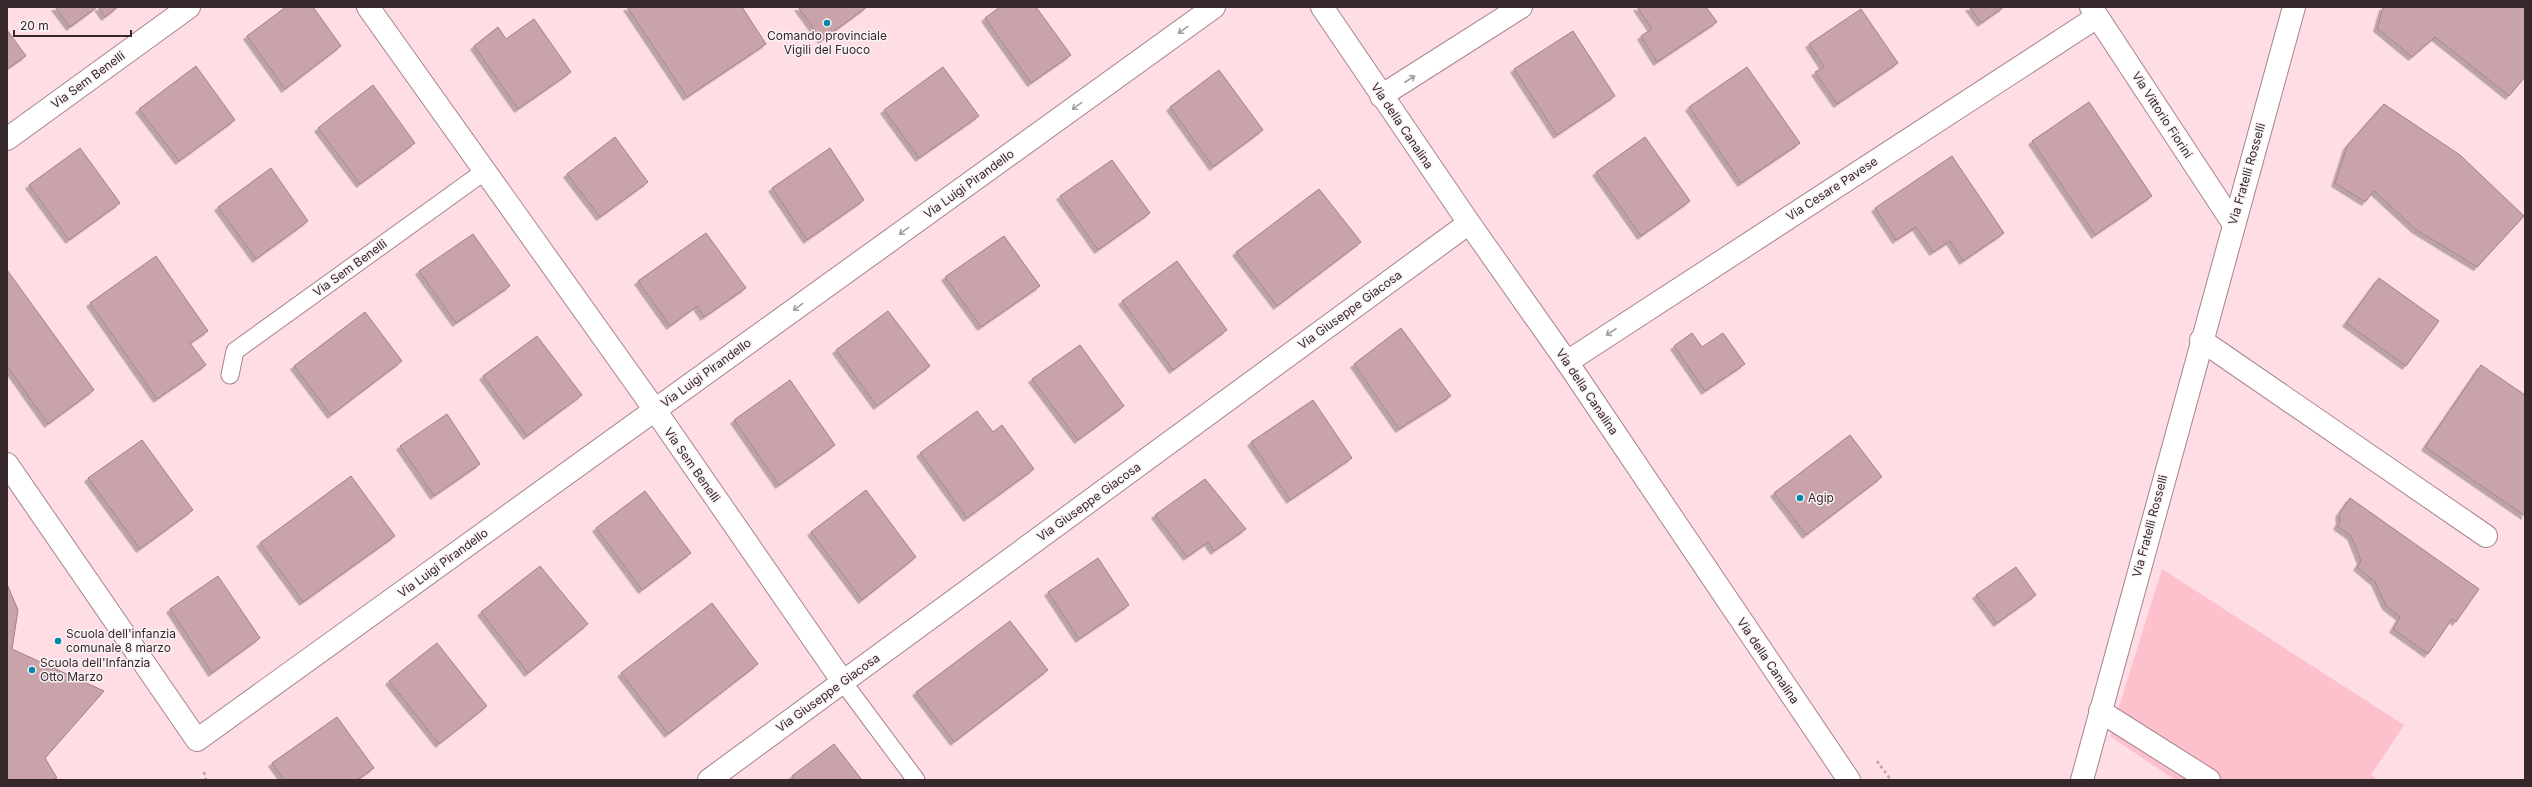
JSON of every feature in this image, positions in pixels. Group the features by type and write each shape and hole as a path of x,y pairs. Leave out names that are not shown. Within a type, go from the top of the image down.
{"street":[{"name":"Via Sem Benelli","path":"7,139 189,7"},
{"name":"Via Sem Benelli","path":"368,7 654,410 843,682"},
{"name":"Via Luigi Pirandello","path":"7,464 197,740 1214,7"},
{"name":"Via della Canalina","path":"1322,7 1469,223 1567,362 1849,780"},
{"path":"1382,96 1521,7"},
{"name":"Via Fratelli Rosselli","path":"2081,778 2233,223 2294,7"},
{"name":"Via Vittorio Fiorini","path":"2094,12 2233,223"},
{"name":"Via Cesare Pavese","path":"1567,362 2094,12"},
{"name":"Via Giuseppe Giacosa","path":"708,780 1469,223"},
{"path":"2201,340 2486,536"},
{"path":"2100,711 2209,780"}],"lane":[{"name":"Via Sem Benelli","path":"230,375 235,351 485,171"},
{"path":"843,682 916,780"}],"shaded area":[{"path":"2162,569 2404,725 2371,775 2379,780 2175,780 2110,736"}],"building":[{"path":"55,7 97,7 70,27"},
{"path":"98,7 118,7 105,17"},
{"path":"286,7 313,7 341,46 285,89 247,36"},
{"path":"627,7 742,7 766,44 687,97"},
{"name":"Comando provinciale Vigili del Fuoco","path":"798,7 867,7 822,40"},
{"path":"1000,7 1036,7 1071,55 1031,83 985,18"},
{"path":"1637,7 1706,7 1717,22 1657,62 1641,36 1652,29"},
{"path":"1969,7 2004,7 1981,23"},
{"path":"2383,7 2525,7 2525,77 2509,96 2435,37 2412,57 2377,28"},
{"path":"1861,9 1898,63 1837,104 1815,72 1824,67 1809,44"},
{"path":"534,19 571,72 518,109 474,46 498,27 506,39"},
{"path":"7,30 26,56 7,69"},
{"path":"1573,31 1615,96 1557,135 1514,69"},
{"path":"196,66 235,120 179,161 139,109"},
{"path":"943,67 979,116 919,158 884,110"},
{"path":"1747,67 1800,143 1741,183 1689,107"},
{"path":"1219,70 1263,130 1213,167 1170,107"},
{"path":"373,85 415,143 360,184 318,128"},
{"path":"2089,102 2152,196 2095,235 2032,141"},
{"path":"2384,104 2460,155 2524,216 2477,267 2415,229 2374,191 2365,202 2335,183 2347,146"},
{"path":"615,137 648,182 600,217 567,174"},
{"path":"1645,137 1690,201 1641,236 1596,172"},
{"path":"80,148 120,203 69,240 29,185"},
{"path":"830,148 864,200 807,240 772,188"},
{"path":"1952,156 2004,233 1963,261 1950,241 1933,252 1916,227 1896,240 1875,208"},
{"path":"1112,160 1150,213 1098,250 1060,196"},
{"path":"271,168 308,221 256,259 218,207"},
{"path":"1319,189 1361,242 1277,306 1236,252"},
{"path":"706,233 746,288 704,317 697,306 670,326 638,281"},
{"path":"473,234 510,286 456,323 419,271"},
{"path":"1004,236 1040,286 981,327 945,277"},
{"path":"156,256 208,331 190,343 206,365 157,399 90,303"},
{"path":"1177,261 1227,330 1173,370 1122,301"},
{"path":"7,270 94,390 48,424 7,366"},
{"path":"2379,278 2439,321 2406,366 2346,323"},
{"path":"888,311 930,366 877,406 836,350"},
{"path":"365,312 402,361 331,415 294,366"},
{"path":"1401,328 1451,396 1399,429 1354,364"},
{"path":"1692,333 1702,347 1723,333 1745,364 1705,391 1674,346"},
{"path":"537,336 582,395 527,436 483,376"},
{"path":"1080,345 1124,406 1078,440 1032,379"},
{"path":"2481,365 2525,395 2525,516 2425,447"},
{"path":"790,380 835,445 779,485 734,420"},
{"path":"1313,400 1352,458 1290,500 1251,442"},
{"path":"977,411 993,432 1002,425 1034,469 967,518 920,453"},
{"path":"447,414 480,464 434,496 400,446"},
{"path":"1850,435 1882,477 1806,535 1774,493"},
{"path":"142,440 193,510 140,549 88,478"},
{"path":"351,476 395,536 303,602 260,543"},
{"path":"1205,479 1246,529 1214,551 1208,542 1187,557 1155,515"},
{"path":"866,490 916,557 862,600 811,532"},
{"path":"645,491 691,553 642,590 596,528"},
{"path":"2350,498 2479,589 2456,622 2452,619 2428,654 2393,629 2400,617 2386,606 2375,582 2357,567 2361,561 2351,536 2337,526 2340,521 2339,514"},
{"path":"1098,558 1129,605 1079,639 1048,592"},
{"path":"540,566 588,624 528,673 481,612"},
{"path":"2016,567 2036,595 1997,623 1976,595"},
{"path":"218,576 260,638 212,673 170,609"},
{"name":"Scuola dell'Infanzia Otto Marzo","path":"7,584 18,610 12,649 104,691 45,758 57,778 50,780 7,780"},
{"path":"712,603 758,664 668,734 621,673"},
{"path":"1010,621 1048,670 954,742 916,692"},
{"path":"437,643 487,706 439,744 389,681"},
{"path":"337,717 374,768 357,780 284,780 272,763"},
{"path":"834,744 862,780 794,780 792,776"}],"place":[{"name":"Comando provinciale Vigili del Fuoco","path":"827,23"},
{"name":"Agip","path":"1800,498"},
{"name":"Scuola dell'infanzia comunale 8 marzo","path":"58,641"},
{"name":"Scuola dell'Infanzia Otto Marzo","path":"32,670"}]}
